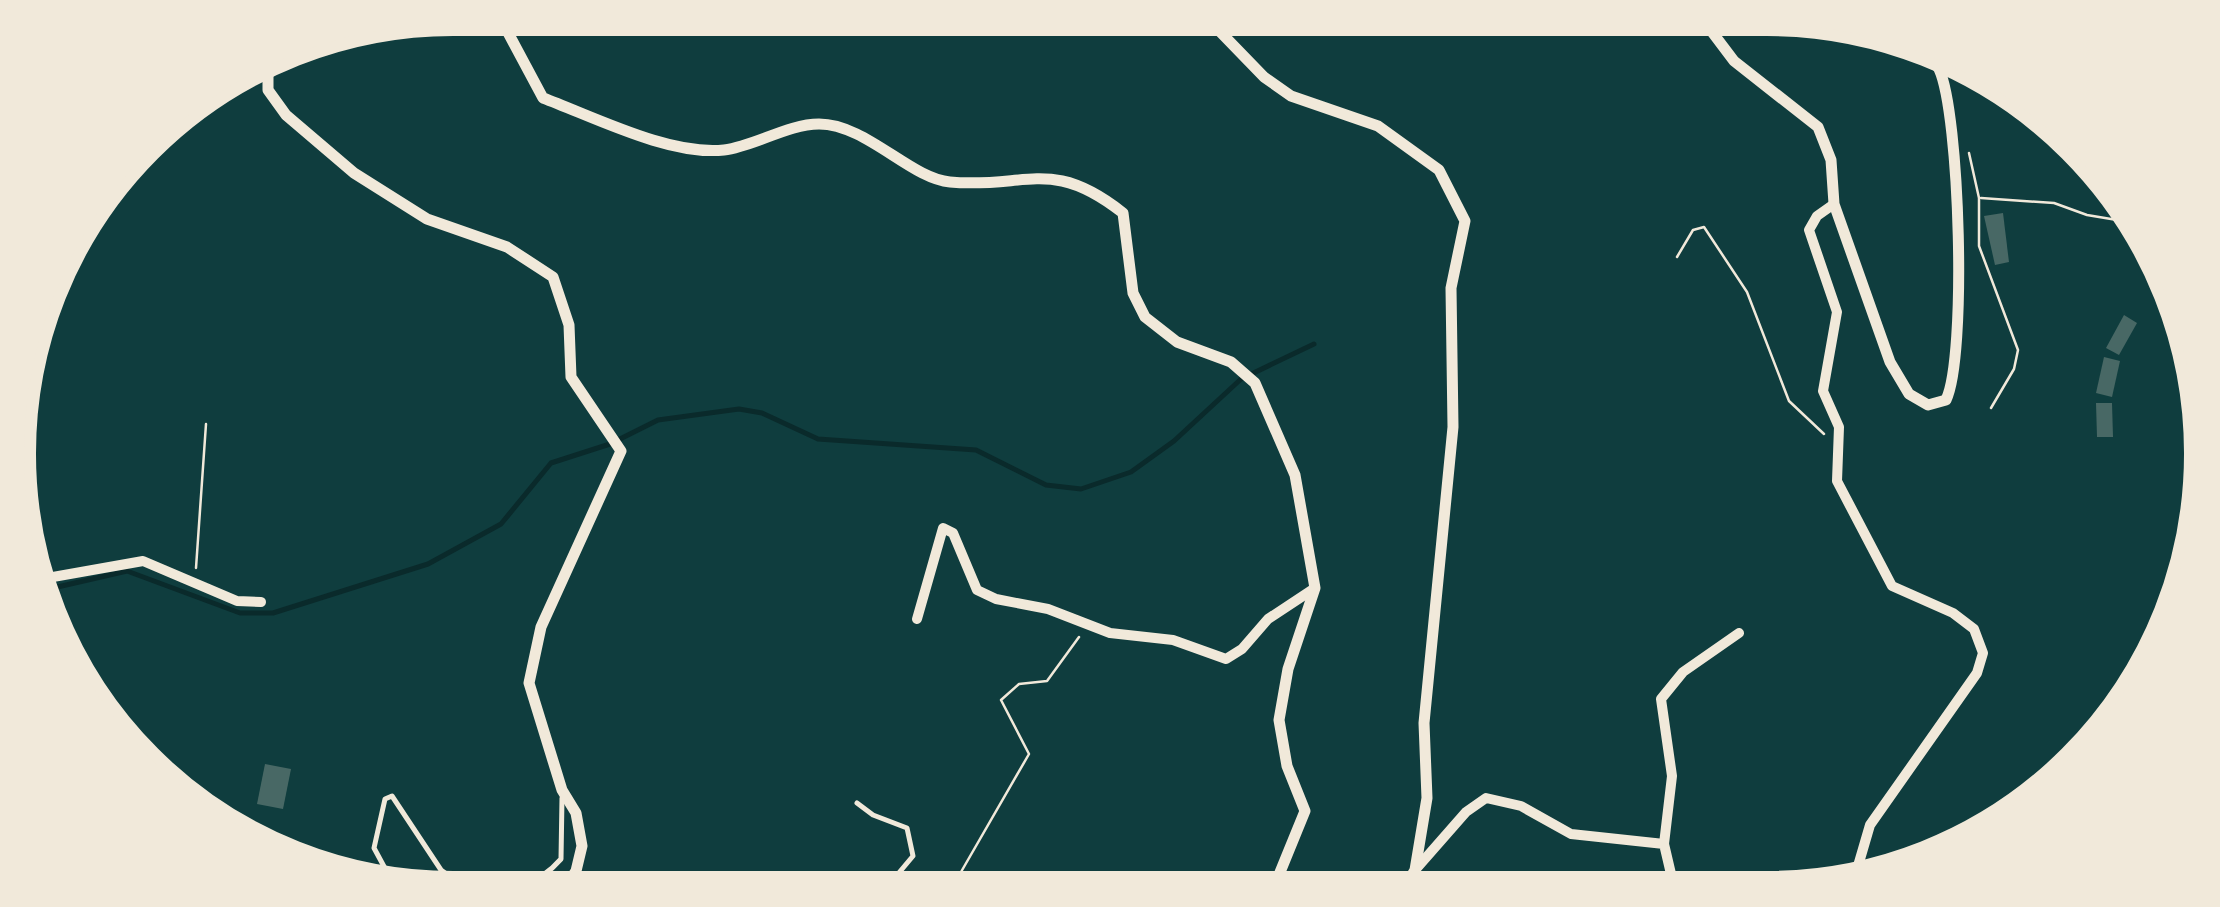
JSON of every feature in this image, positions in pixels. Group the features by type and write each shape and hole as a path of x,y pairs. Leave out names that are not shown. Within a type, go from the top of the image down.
{"street":[{"path":"506,30 542,98 690,150 746,147 818,124 848,130 945,182 1040,175 1080,186 1123,213 1134,293 1144,318 1177,342 1238,368 1255,383 1295,475 1315,588 1288,668 1279,720 1287,766 1305,811 1280,877"},
{"path":"1217,30 1264,78 1291,96 1378,126 1440,170 1465,221 1451,288 1453,427 1424,723 1427,798 1415,870"},
{"path":"1711,30 1734,60 1818,127 1831,160 1834,204 1890,362 1909,394 1928,404 1946,400 1954,383 1960,318 1956,194 1939,69 1935,65"},
{"path":"268,73 268,90 286,115 354,173 427,219 507,247 553,277 569,325 571,377 621,451 541,627 529,683 562,790 576,813 582,846 572,877"},
{"path":"1834,204 1817,216 1809,230 1837,312 1823,392 1840,427 1835,445 1837,481 1892,586 1953,612 1974,629 1983,653 1977,673 1870,825 1860,867"},
{"path":"916,619 943,528 953,533 977,590 1110,634 1173,640 1226,659 1242,649 1268,619 1315,588"},
{"path":"48,578 143,561 237,601 261,602"},
{"path":"1672,877 1664,844 1672,776 1661,698 1683,672 1739,632"},
{"path":"1411,877 1466,812 1486,798 1521,806 1571,834 1664,844"}],"lane":[{"path":"545,877 561,859 562,790"},
{"path":"387,871 374,848 385,800 392,796 441,870 450,877"},
{"path":"857,804 872,815 907,828 914,842 914,856 896,877"}],"path":[{"path":"1968,146 1979,198 1979,246 2018,350 2014,368 1991,408"},
{"path":"1979,198 2054,203 2087,215 2120,220"},
{"path":"1677,257 1693,230 1704,227 1747,292 1790,401 1835,445"},
{"path":"194,584 206,424"},
{"path":"958,877 1029,754 1000,700 1019,684 1046,680 1056,664 1070,654 1086,623"}],"building":[{"path":"2003,213 2009,262 1995,265 1984,216"},
{"path":"2124,315 2137,323 2119,355 2106,348"},
{"path":"2104,357 2120,361 2112,397 2096,393"},
{"path":"2096,403 2112,403 2113,437 2097,437"},
{"path":"265,764 291,769 283,809 257,804"}],"waterway":[{"path":"52,588 127,571 240,613 273,613 428,564 501,524 551,463 610,444 658,420 739,409 762,413 818,439 976,450 1046,485 1081,489 1131,472 1174,441 1241,379 1314,344"}]}
